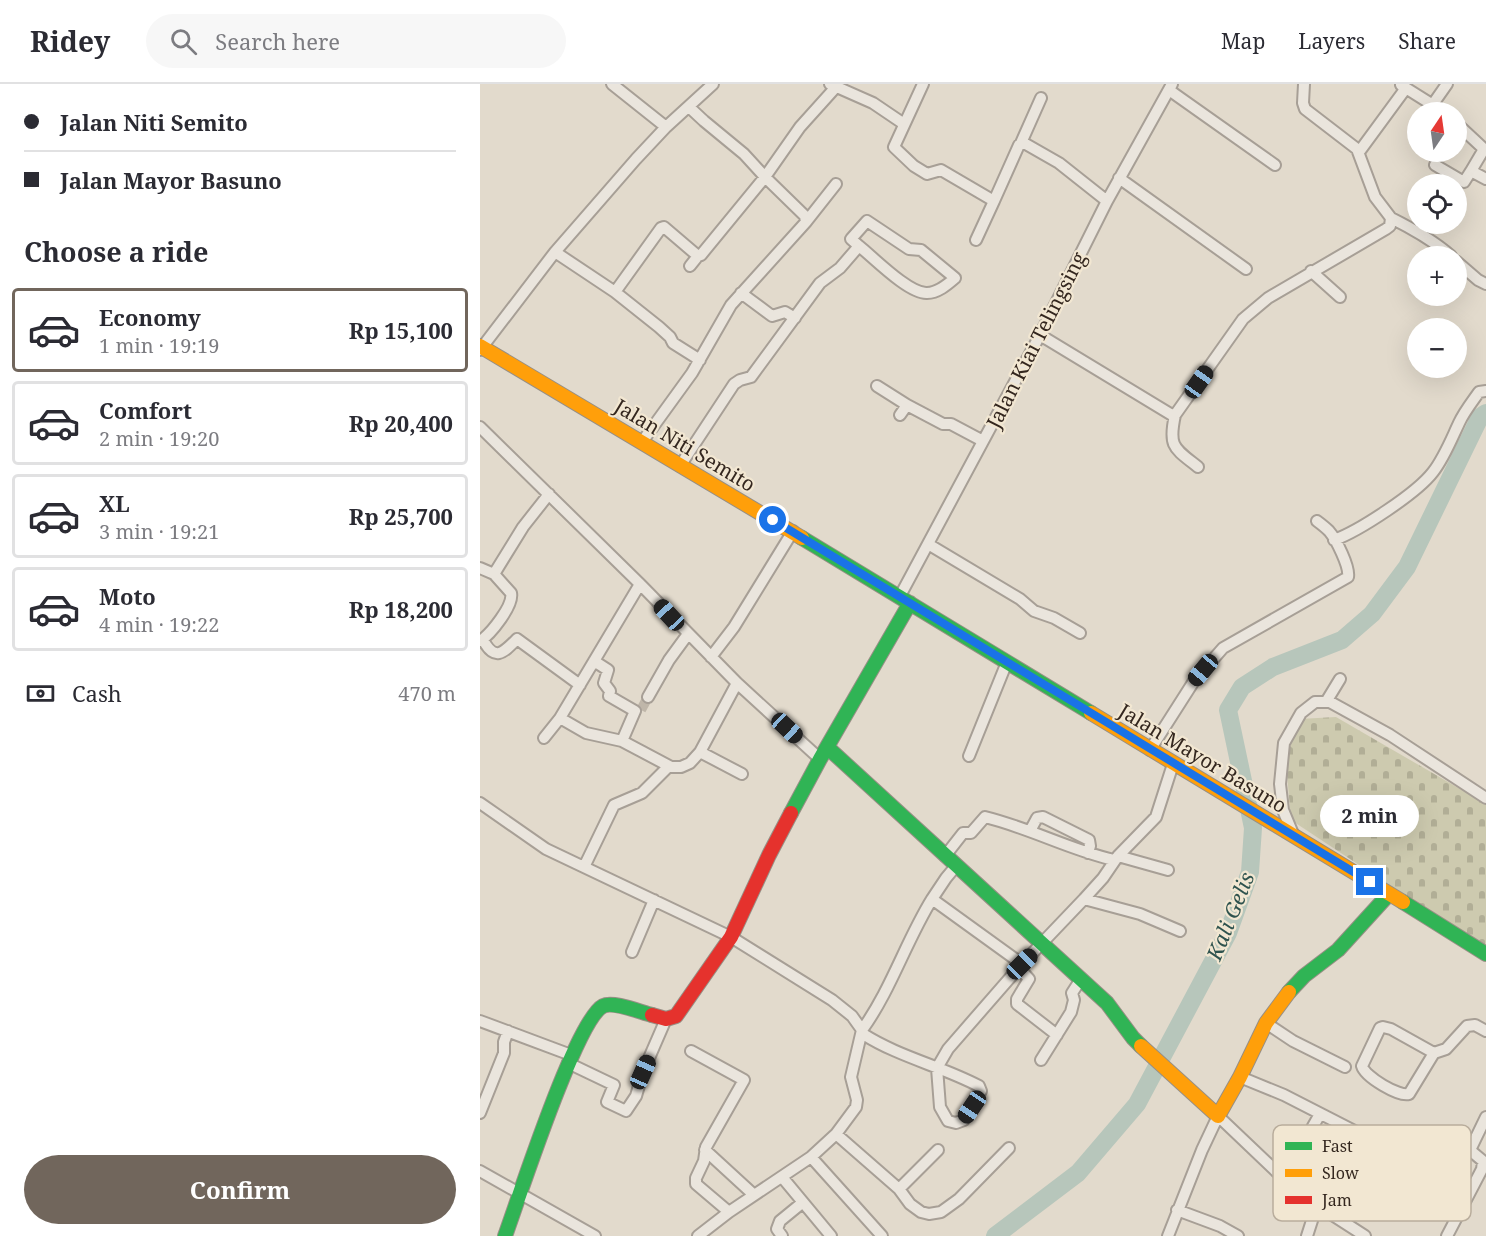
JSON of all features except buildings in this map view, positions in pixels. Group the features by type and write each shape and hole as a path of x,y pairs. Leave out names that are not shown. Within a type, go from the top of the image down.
{"street":[{"path":"612,84 666,127"},
{"path":"481,348 555,252 636,159 666,127 713,84"},
{"path":"923,84 903,124 894,147 896,151 927,174 940,170 994,201"},
{"path":"1304,84 1305,109 1348,140 1359,152 1375,197 1391,218 1439,246"},
{"path":"1434,102 1447,84"},
{"path":"690,266 709,247 765,177 833,85 873,103 903,124"},
{"path":"1359,152 1403,86 1430,102"},
{"path":"1171,87 1275,165"},
{"name":"Jalan Kiai Telingsing","path":"905,600 928,544 1040,335 1119,178 1171,87"},
{"path":"976,240 1041,98"},
{"path":"690,106 704,122 744,154 805,216 806,222"},
{"path":"1435,165 1464,182 1485,149 1467,133"},
{"path":"1021,143 1026,143 1059,163 1107,201"},
{"path":"1471,171 1486,179"},
{"path":"1119,178 1246,269"},
{"path":"642,442 688,379 731,305 806,222 836,184"},
{"path":"1198,467 1177,451 1171,441 1175,415 1243,319 1268,298 1386,229 1390,226 1391,218"},
{"path":"680,466 734,384 751,377 820,283 840,268 852,240 868,219 909,249 921,250 955,278 939,290 927,294 922,293 901,282 852,240"},
{"path":"615,292 661,228 664,228 698,256"},
{"path":"555,252 615,292 659,327 673,343 700,360"},
{"path":"1467,270 1486,284"},
{"path":"1311,271 1340,297"},
{"path":"741,293 770,315 774,316 784,312 795,318"},
{"path":"1040,335 1175,415"},
{"name":"Jalan Niti Semito","path":"481,348 793,531 905,600"},
{"path":"1334,540 1346,536 1373,519 1414,490 1433,472 1459,422 1483,391 1486,381"},
{"path":"877,386 909,402 943,424 951,424 983,441"},
{"path":"900,416 909,402"},
{"path":"480,427 737,683 824,753 1043,943 1107,1003 1133,1038 1273,1168"},
{"path":"494,574 523,527 549,494"},
{"path":"1150,750 1194,681 1223,648 1348,577 1349,573 1334,540 1329,531 1317,521"},
{"path":"711,657 734,627 793,531"},
{"path":"928,544 1020,599 1034,611 1054,618 1080,633"},
{"path":"480,568 494,574 512,597 496,624 482,640 490,650 498,654 503,652 517,639 580,685"},
{"path":"544,738 560,718 640,584"},
{"path":"505,1236 519,1192 570,1059 592,1015 603,1006 611,1004 666,1019 676,1016 731,937 769,855 905,600"},
{"name":"Jalan Mayor Basuno","path":"905,600 1173,764 1290,832 1486,954"},
{"path":"648,697 669,660 688,634"},
{"path":"594,660 608,670 604,683 610,691 609,696 638,711 622,741"},
{"path":"969,756 1007,662"},
{"path":"1326,702 1340,679"},
{"path":"560,718 586,734 622,741 676,768 685,766 700,752 737,683"},
{"path":"1290,832 1283,810 1280,784 1284,743 1301,713 1315,702 1326,702 1390,735 1486,798"},
{"path":"700,752 742,774"},
{"path":"480,803 546,849 731,937 832,1000 852,1016 862,1032 904,1056 937,1068 981,1088 972,1107 961,1122 956,1123 948,1121 942,1112 937,1068 953,1042 1020,966 1103,878 1116,858 1156,817 1173,764"},
{"path":"584,867 614,805 642,793 669,766"},
{"path":"1030,831 1037,818 1043,817 1089,840 1088,854"},
{"path":"945,856 964,832 971,833 984,818 1030,831 1088,854 1168,870"},
{"path":"698,1236 729,1212 811,1157 836,1134 856,1107 851,1077 862,1032 875,1012 918,922 956,866"},
{"path":"1168,1236 1202,1150 1266,1023 1304,976 1338,950 1389,894"},
{"path":"932,899 1020,966 1029,979 1017,999 1017,1004 1057,1035"},
{"path":"1084,899 1140,914 1180,931"},
{"path":"632,952 654,900"},
{"path":"1041,1060 1073,1009 1072,993 1081,979"},
{"path":"480,1021 570,1059 620,1087 605,1107 626,1112 636,1096 643,1072 666,1019"},
{"path":"1266,1023 1293,1041 1345,1067"},
{"path":"1434,1053 1383,1027 1380,1028 1362,1061 1363,1071 1398,1093 1406,1095 1409,1094 1434,1053 1446,1049 1467,1026 1475,1025 1486,1031"},
{"path":"480,1113 504,1053 504,1042 508,1031"},
{"path":"691,1051 744,1080 705,1150 704,1161 696,1178 696,1184 729,1212"},
{"path":"1240,1077 1342,1125"},
{"path":"1314,1125 1320,1114"},
{"path":"1471,1189 1482,1169 1483,1161 1471,1148 1486,1117"},
{"path":"836,1134 899,1189 910,1204 921,1212 929,1214 942,1212 959,1199 1009,1148"},
{"path":"705,1150 754,1195"},
{"path":"899,1189 939,1150"},
{"path":"811,1157 882,1236"},
{"path":"480,1171 595,1236"},
{"path":"782,1177 831,1236"},
{"path":"782,1236 777,1230 778,1223 802,1203"},
{"path":"1177,1210 1220,1226 1238,1236"},
{"path":"1342,1221 1365,1236"},
{"path":"1446,1236 1454,1221"}],"green space":[{"path":"1336,717 1486,804 1486,949 1291,820 1285,751 1299,719"}],"waterway":[{"name":"Kali Gelis","path":"995,1236 1078,1173 1137,1104 1228,933 1250,872 1253,828 1228,710 1242,687 1273,667 1342,640 1372,614 1407,567 1480,417 1486,413"}],"tunnel":[{"path":"641,710 648,697"}],"traffic: fast":[{"path":"802,538 1091,713"},
{"path":"791,813 910,603"},
{"path":"827,747 1107,1003 1141,1046"},
{"path":"1289,992 1304,976 1338,950 1389,894"},
{"path":"1403,902 1486,954"},
{"path":"505,1236 549,1112 578,1042 592,1018 603,1006 607,1005 620,1006 652,1015"}],"traffic: slow":[{"path":"480,346 802,538"},
{"path":"1091,713 1403,902"},
{"path":"1141,1046 1218,1116 1266,1023 1289,992"}],"traffic: jam":[{"path":"652,1015 666,1019 676,1016 731,937 791,813"}],"route":[{"path":"773,520 1370,882"}]}
